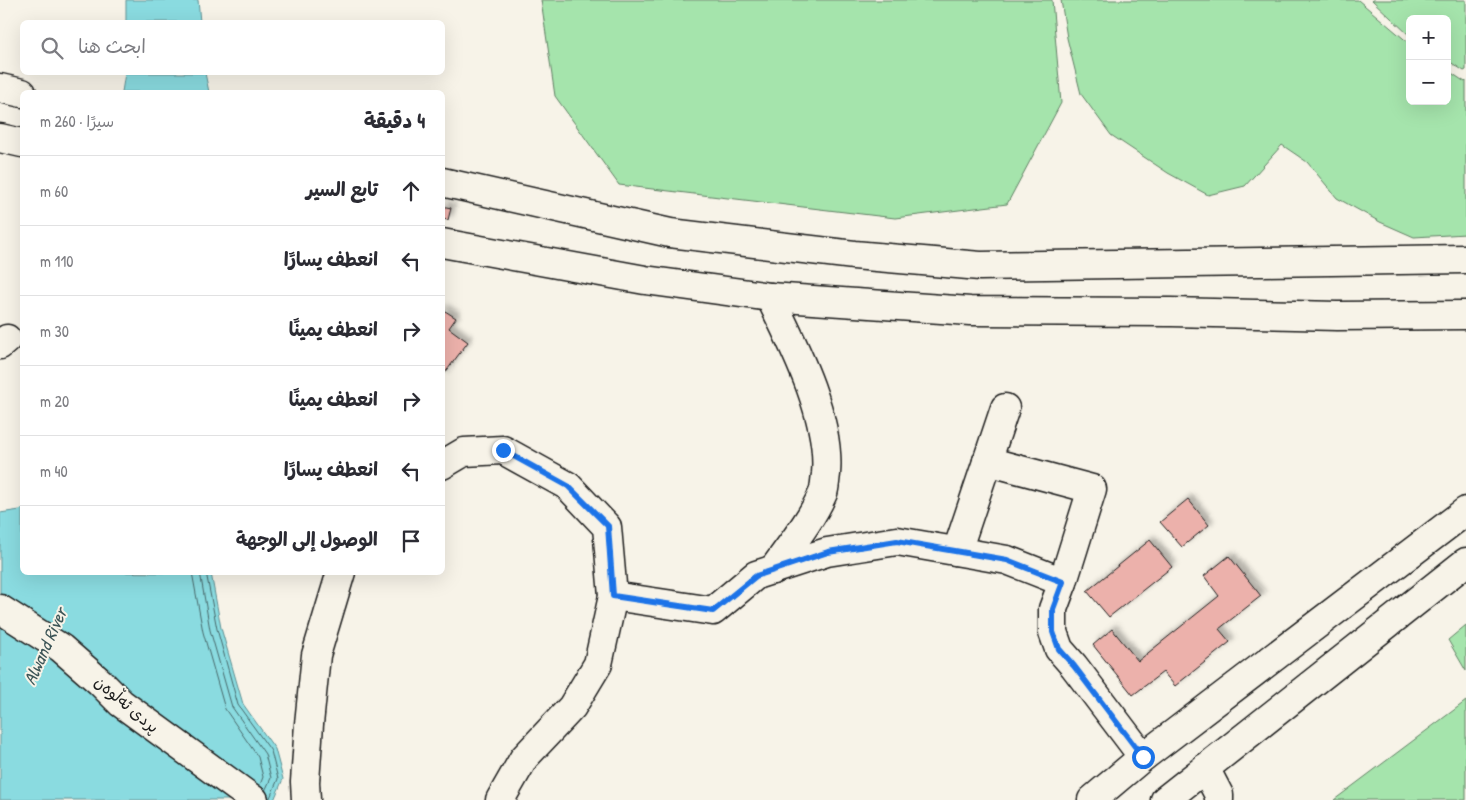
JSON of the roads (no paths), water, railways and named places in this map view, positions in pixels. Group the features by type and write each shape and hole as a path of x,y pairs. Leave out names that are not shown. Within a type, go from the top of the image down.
{"street":[{"path":"0,88 20,93"},
{"path":"0,138 20,143"},
{"path":"445,183 670,233 854,255 980,266 1466,259"},
{"path":"445,245 644,280 770,297 970,311 1171,312 1336,316 1466,315"},
{"path":"770,297 800,359 821,421 827,460 824,491 806,522 773,570"},
{"path":"957,551 1005,408"},
{"path":"445,463 464,452 503,450 568,486 608,526 613,596 598,664 572,707 524,758 500,800"},
{"path":"987,461 1092,489 1053,609 1053,632 1059,649 1143,757"},
{"path":"1092,800 1143,757 1466,511"},
{"path":"613,596 713,611 756,576 828,552 897,541 1007,560 1063,582"},
{"path":"1165,800 1466,562"},
{"path":"306,800 305,782 308,734 316,655 340,575"},
{"name":"پردی ئەڵوەن","path":"0,610 61,648 121,703 254,800"},
{"path":"1205,768 1219,796 1219,800"}],"water":[{"path":"126,0 198,0 200,20 126,20"},
{"path":"125,75 205,75 209,90 122,90"},
{"name":"Alwand River","path":"20,510 20,575 211,575 221,628 243,704 275,749 283,779 274,800 0,800 0,513"}]}
